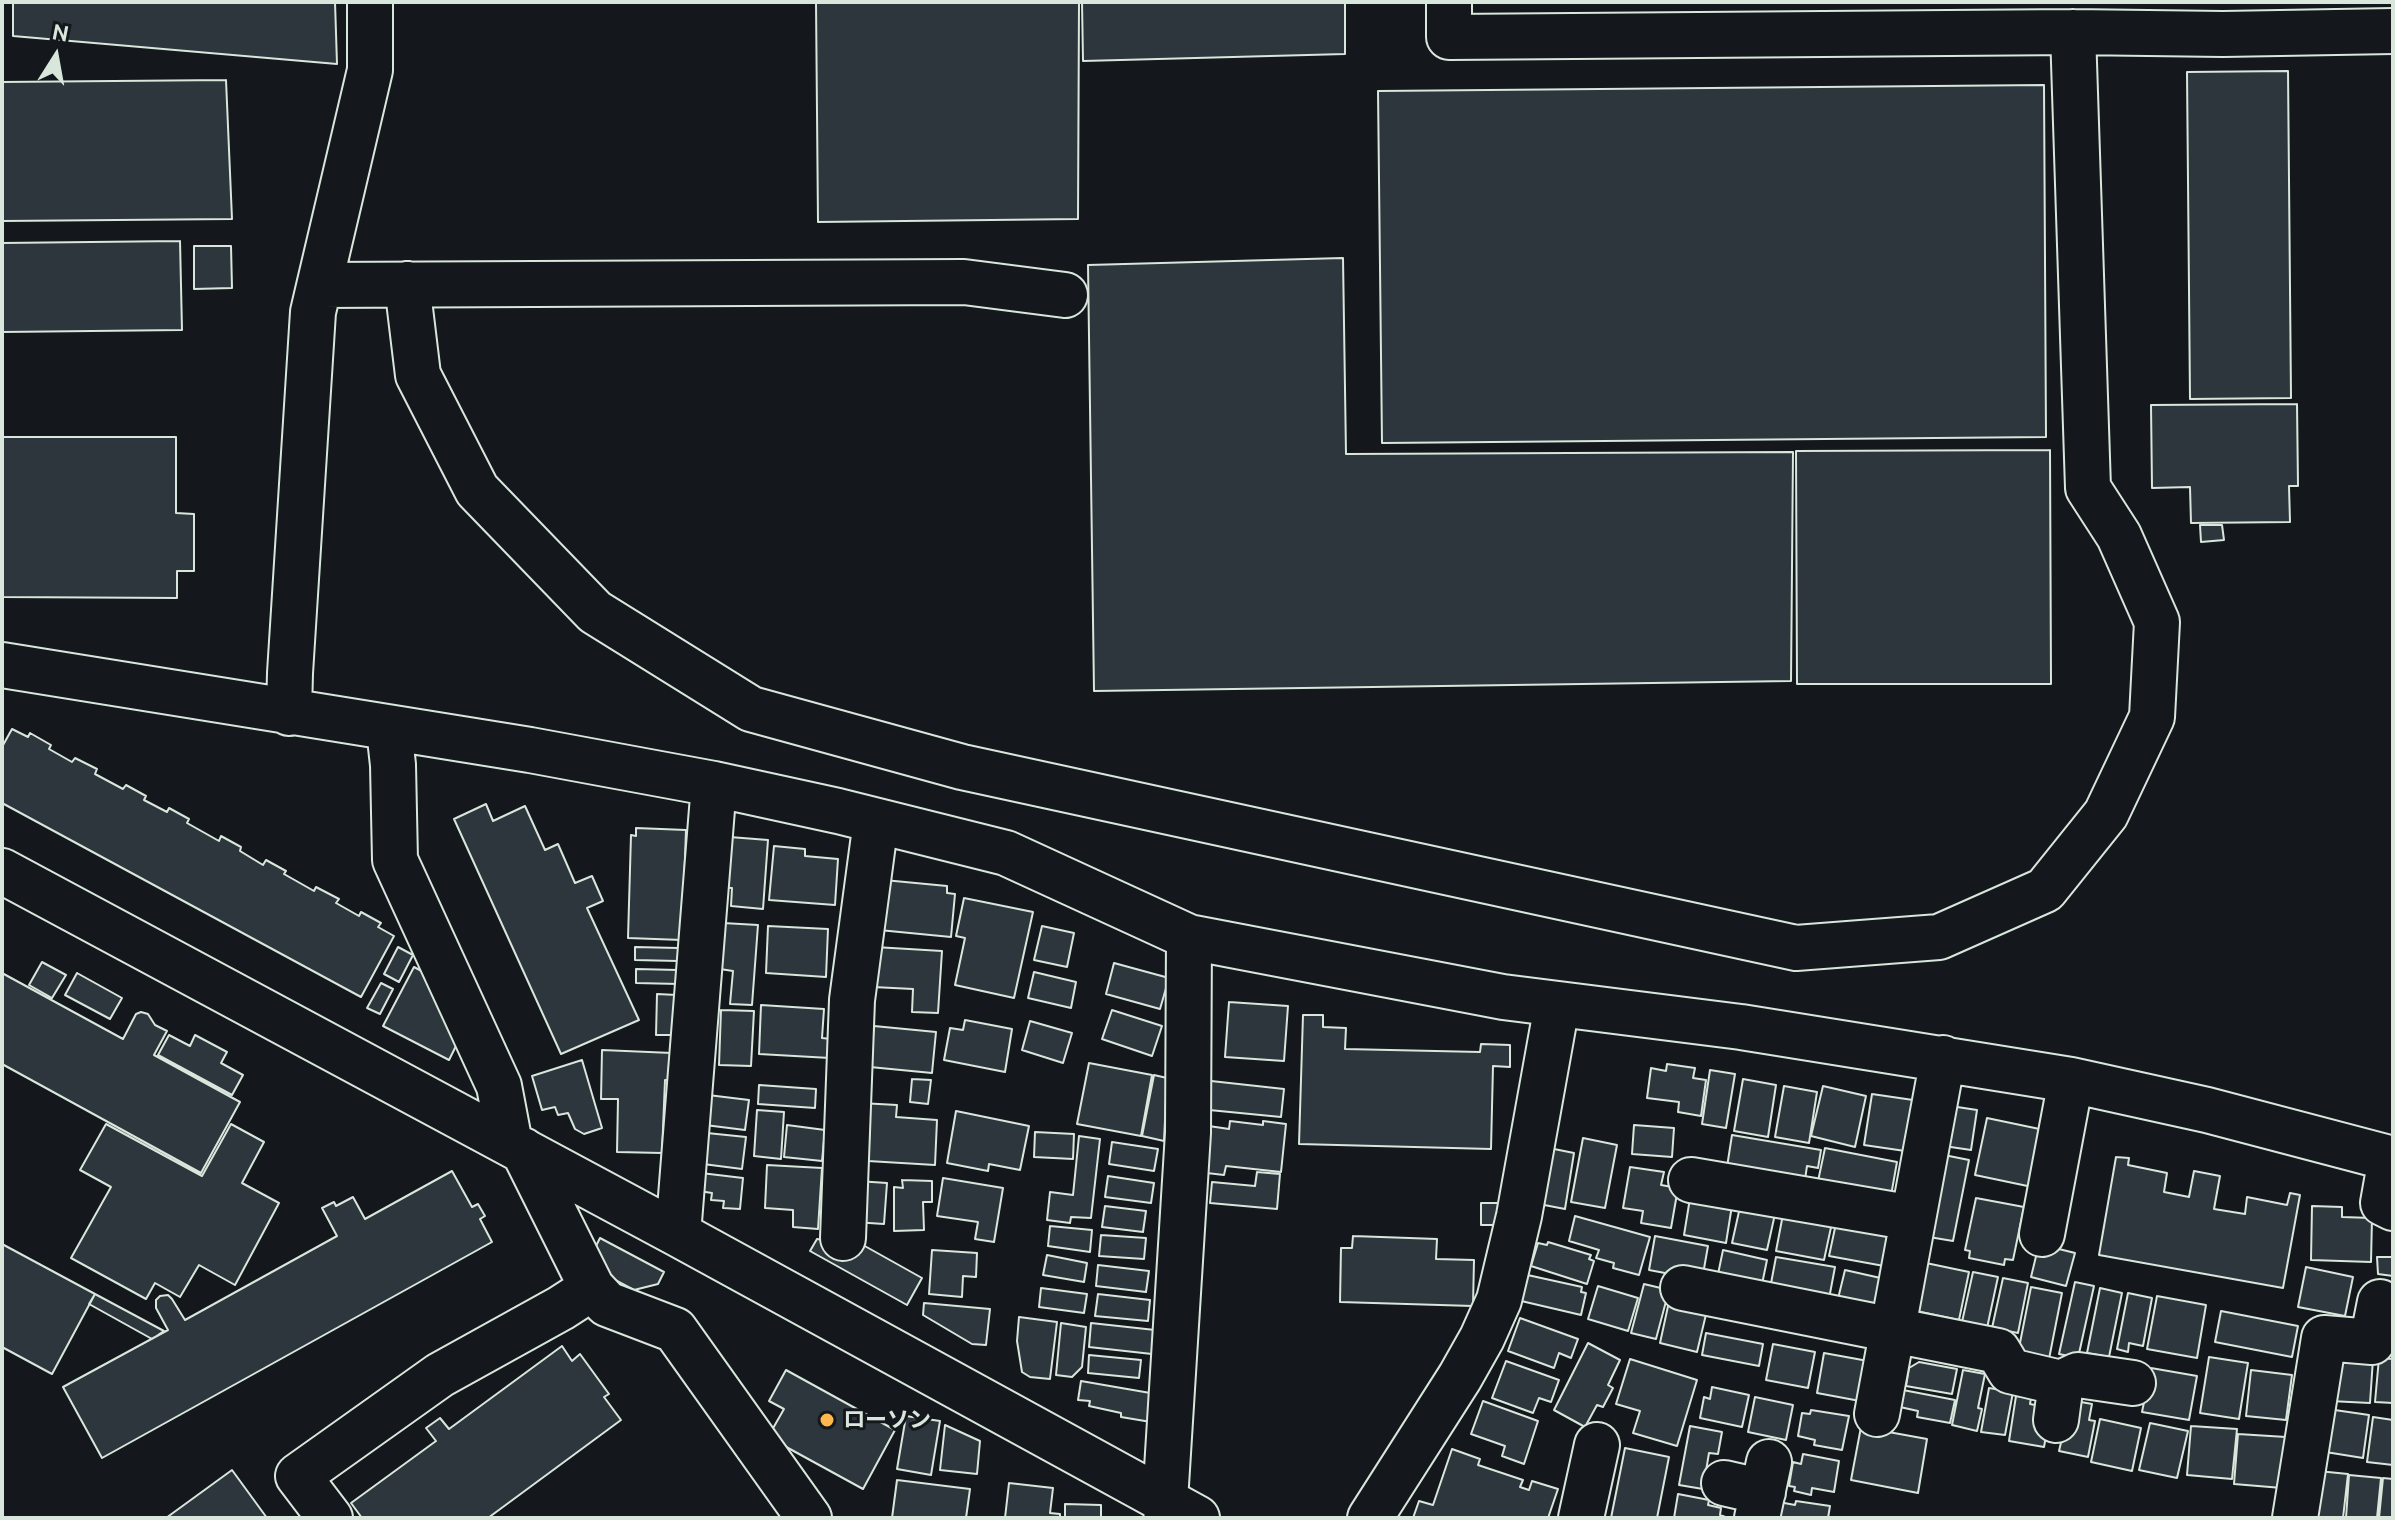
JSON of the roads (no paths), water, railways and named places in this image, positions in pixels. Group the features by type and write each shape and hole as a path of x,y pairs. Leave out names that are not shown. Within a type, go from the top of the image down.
{"street":[{"path":"289,713 313,312 370,70 370,2"},
{"path":"1449,2 1449,37 2393,31"},
{"path":"407,284 418,375 477,490 595,612 751,709 962,767 1796,948 1939,937 2045,890 2106,814 2152,717 2157,622 2119,536 2088,488 2073,32"},
{"path":"320,285 964,282 1065,295"},
{"path":"2,665 530,750 714,784 876,821 1006,853 1189,937 1503,997 1741,1027 1943,1058 2071,1080 2207,1110 2392,1158 2383,1203 2393,1208"},
{"path":"389,729 395,860 499,1086 517,1147 592,1288 607,1304 675,1330 809,1518"},
{"path":"678,1234 714,784"},
{"path":"843,1238 852,1000 876,821"},
{"path":"2,871 678,1234 1177,1512 1188,1133 1189,937"},
{"path":"1370,1518 1460,1377 1499,1300 1519,1216 1557,1005"},
{"path":"1877,1414 1943,1058"},
{"path":"2042,1234 2071,1080"},
{"path":"1691,1180 1913,1218"},
{"path":"330,1518 298,1476 440,1375 592,1288"},
{"path":"1683,1288 1998,1351 2010,1371 2059,1402 2078,1375 2133,1383"},
{"path":"2295,1518 2324,1338 2372,1342 2380,1302"},
{"path":"1581,1518 1597,1445"}],"place":[{"name":"ローソン","path":"827,1420"}]}
